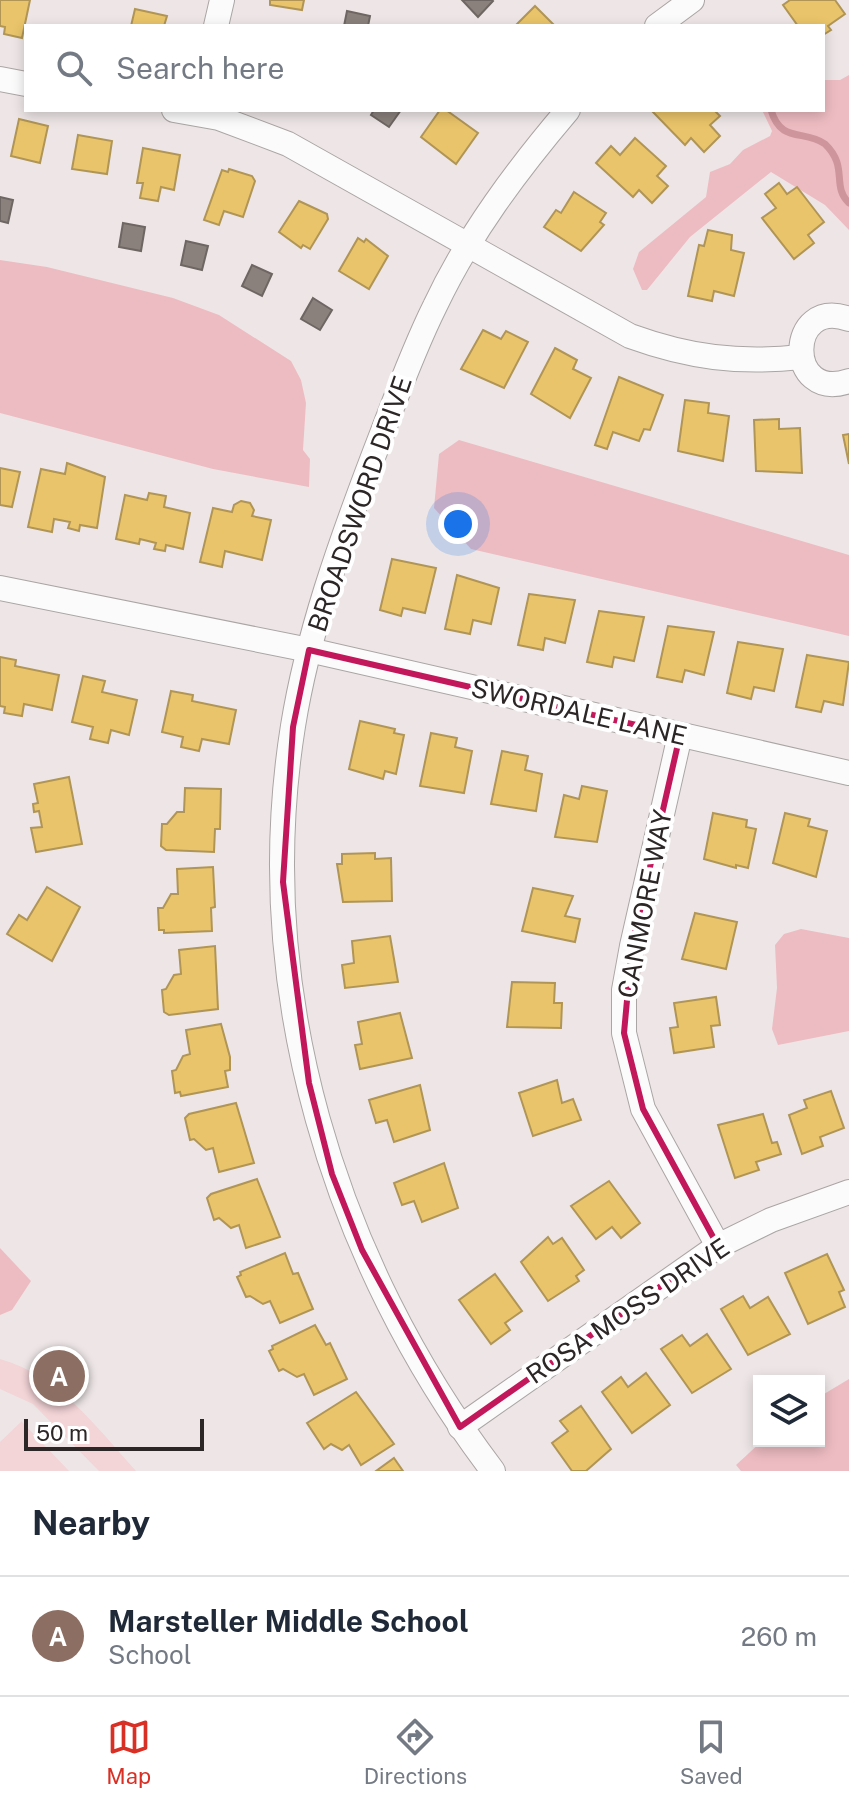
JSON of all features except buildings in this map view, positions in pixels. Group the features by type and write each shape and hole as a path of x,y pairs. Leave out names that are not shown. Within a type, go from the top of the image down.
{"street":[{"path":"216,24 222,0"},
{"path":"660,24 692,0"},
{"path":"0,79 24,84"},
{"path":"193,112 240,125 288,144 610,325 664,348 722,360 801,357"},
{"name":"BROADSWORD DRIVE","path":"493,1471 425,1374 362,1250 332,1174 309,1083 295,1006 283,882 293,727 309,650 351,514 412,355 468,247 498,198 566,112"},
{"path":"849,319 827,316 812,324 802,339 801,357 811,375 819,381 830,384 849,381"},
{"name":"SWORDALE LANE","path":"0,588 309,650 849,773"},
{"name":"CANMORE WAY","path":"680,735 632,946 624,990 624,1033 643,1109 718,1246"},
{"name":"ROSA MOSS DRIVE","path":"460,1427 718,1246 771,1220 849,1192"}],"highlighted area":[{"path":"309,650 680,735 632,946 624,1033 643,1109 718,1246 460,1427 362,1250 332,1174 309,1083 283,882 293,727"}],"shaded area":[{"path":"849,75 849,230 825,205 771,172 690,237 647,290 642,290 633,269 639,252 706,197 710,172 730,164 743,150 770,136 772,131 763,112 825,112 825,80 840,80"},
{"path":"0,260 47,267 173,298 219,315 291,361 301,380 306,403 303,450 310,459 309,487 213,469 0,413"},
{"path":"459,440 849,555 849,636 471,549 434,508 439,454"},
{"path":"801,929 849,938 849,1031 778,1045 772,1029 777,988 775,945 784,934"},
{"path":"0,1248 31,1281 12,1310 0,1315"},
{"path":"0,1359 41,1377 59,1390 136,1471 99,1471 33,1404 0,1389"},
{"path":"849,1379 849,1471 741,1471 736,1465 756,1447 825,1447 825,1393"},
{"path":"22,1421 69,1471 0,1471 0,1442"}],"waterway":[{"path":"772,112 775,121 787,132 817,140 832,152 841,190 849,203"}],"place":[{"name":"Marsteller Middle School","path":"59,1376"}]}
